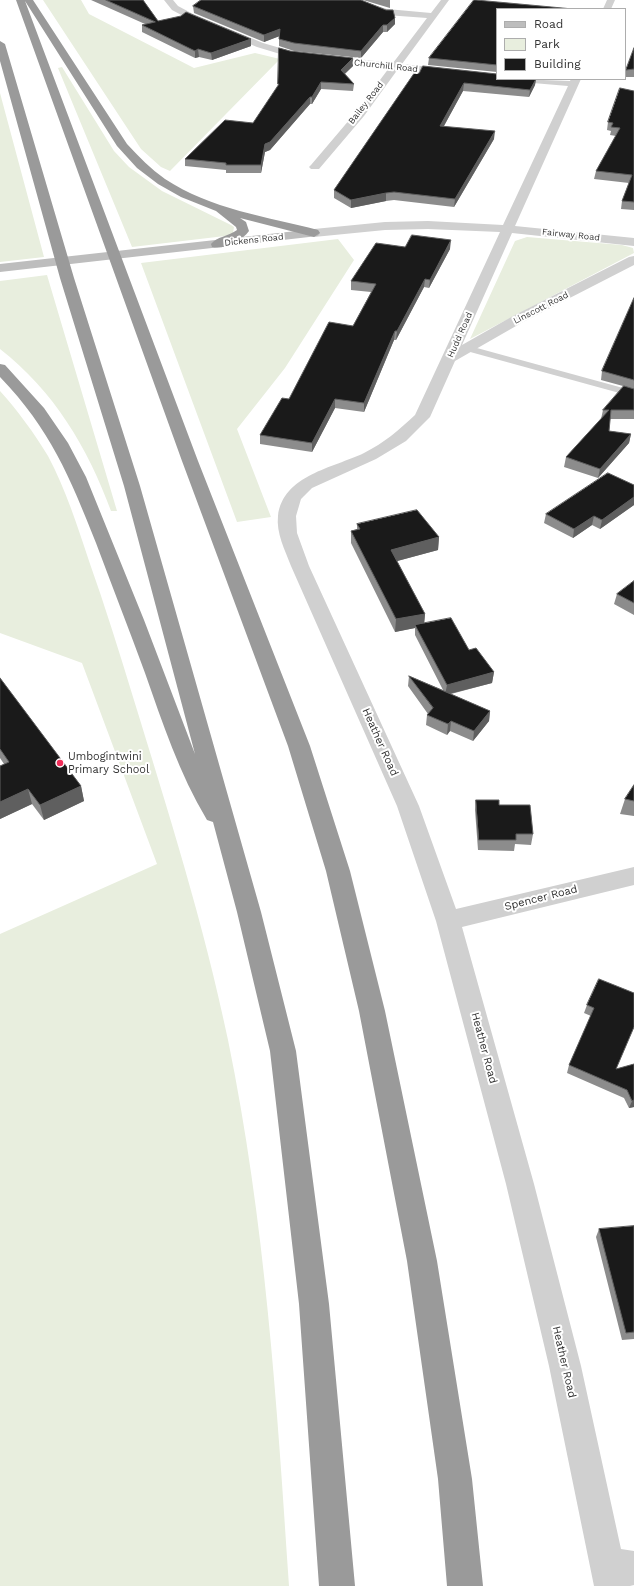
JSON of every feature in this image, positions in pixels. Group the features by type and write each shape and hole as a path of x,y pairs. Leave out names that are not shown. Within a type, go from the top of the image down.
{"highway":[{"path":"20,0 190,461 299,746 338,871 372,1011 422,1261 455,1479 465,1586"},
{"path":"29,0 131,156 148,172 172,188 192,198 214,206 314,233"},
{"path":"0,44 67,278 132,486 249,912 283,1051 314,1304 337,1586"},
{"path":"214,206 242,225 243,231 235,238 217,244"},
{"path":"0,368 36,408 57,438 72,465 86,494 130,606 184,754 200,791 227,834"}],"street":[{"name":"Churchill Road","path":"168,0 175,8 190,16 275,50 314,58 496,77"},
{"path":"349,0 386,12 433,16"},
{"name":"Bailey Road","path":"315,167 360,114 445,0"},
{"path":"539,80 575,82"},
{"name":"Hudd Road","path":"288,533 287,516 293,497 306,484 370,456 400,438 422,417 575,82"},
{"name":"Dickens Road","path":"0,268 314,233 402,225 508,228"},
{"name":"Fairway Road","path":"508,228 634,242"},
{"name":"Linscott Road","path":"449,358 518,319 634,260"},
{"name":"Heather Road","path":"288,533 300,566 318,601 402,792 448,921 524,1199 618,1573"},
{"name":"Spencer Road","path":"448,921 634,876"}],"lane":[{"path":"466,348 634,394"}],"green space":[{"path":"43,0 81,0 89,14 194,68 255,53 280,59 170,171 161,167 141,149"},
{"path":"62,67 114,151 129,167 162,191 231,225 234,227 233,233 225,236 132,247 58,68"},
{"path":"0,93 44,257 0,262"},
{"path":"527,237 622,245 633,248 634,253 470,339 515,241"},
{"path":"338,239 354,260 285,368 237,429 271,517 237,522 141,263"},
{"path":"47,275 117,511 111,511 92,465 67,422 53,402 19,365 0,349 0,281"},
{"path":"0,391 26,422 48,456 71,508 112,629 159,782 185,868 208,954 228,1040 241,1108 260,1244 268,1312 280,1449 289,1586 0,1586 0,934 157,864 82,663 0,633"}],"building":[{"path":"106,0 143,0 158,21 181,16 186,12 251,39 211,53 198,49 195,51 142,25 155,22"},
{"path":"201,0 361,0 386,10 393,10 395,18 387,25 383,25 361,51 294,43 279,39 280,29 264,35 193,6"},
{"path":"474,0 562,8 496,8 496,65 429,58"},
{"path":"279,48 290,51 353,58 341,70 354,84 321,82 312,97 310,97 270,142 265,144 261,165 226,165 226,163 185,159 225,120 253,123 279,84"},
{"path":"634,48 634,69 626,70"},
{"path":"423,66 496,74 496,80 535,80 530,90 464,83 440,126 495,131 455,199 394,192 351,200 334,190 415,72 419,73"},
{"path":"620,88 634,91 634,202 622,201 632,175 596,171 620,128 611,127 613,123 608,122"},
{"path":"412,235 451,240 430,280 425,279 397,331 395,331 364,403 335,399 312,443 260,435 282,398 289,399 329,322 353,326 376,284 351,281 376,243 405,247"},
{"path":"634,298 634,380 602,371"},
{"path":"624,386 634,389 634,410 611,410 609,431 631,434 600,469 566,457 609,410 603,410"},
{"path":"608,473 634,485 634,497 602,520 594,516 574,529 546,514"},
{"path":"417,510 439,537 391,550 425,614 396,619 351,531 360,529 357,524"},
{"path":"634,581 634,603 617,594"},
{"path":"451,618 469,650 476,648 494,672 447,685 415,625"},
{"path":"409,676 490,711 474,731 451,721 448,724 427,715 433,708"},
{"path":"0,678 81,786 40,805 28,789 0,802 0,766 9,762 0,749"},
{"path":"634,785 634,801 625,799"},
{"path":"476,800 499,800 499,805 530,805 533,834 516,834 516,840 479,840"},
{"path":"599,979 634,993 634,1027 616,1069 634,1064 634,1100 632,1101 627,1090 569,1065 594,1008 587,1005"},
{"path":"634,1226 634,1332 626,1333 599,1229"}],"place":[{"name":"Umbogintwini Primary School","path":"60,763"}]}
